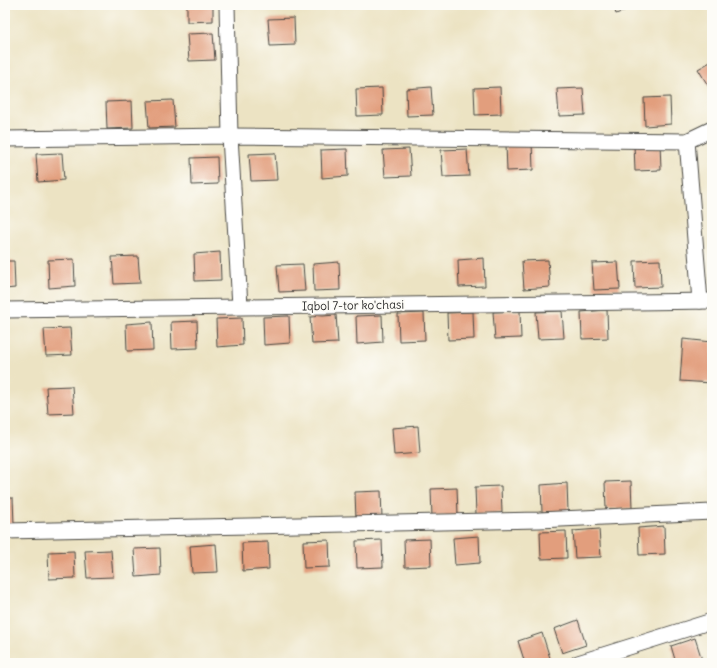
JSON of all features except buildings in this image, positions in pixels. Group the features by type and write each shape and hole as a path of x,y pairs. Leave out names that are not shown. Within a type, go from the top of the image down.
{"street":[{"path":"227,5 230,136 240,306"},
{"path":"5,139 230,136 687,141 712,129"},
{"path":"687,141 706,301"},
{"name":"Iqbol 7-tor ko'chasi","path":"5,310 706,301"},
{"path":"5,531 539,520 712,512"},
{"path":"578,663 712,622"}]}
